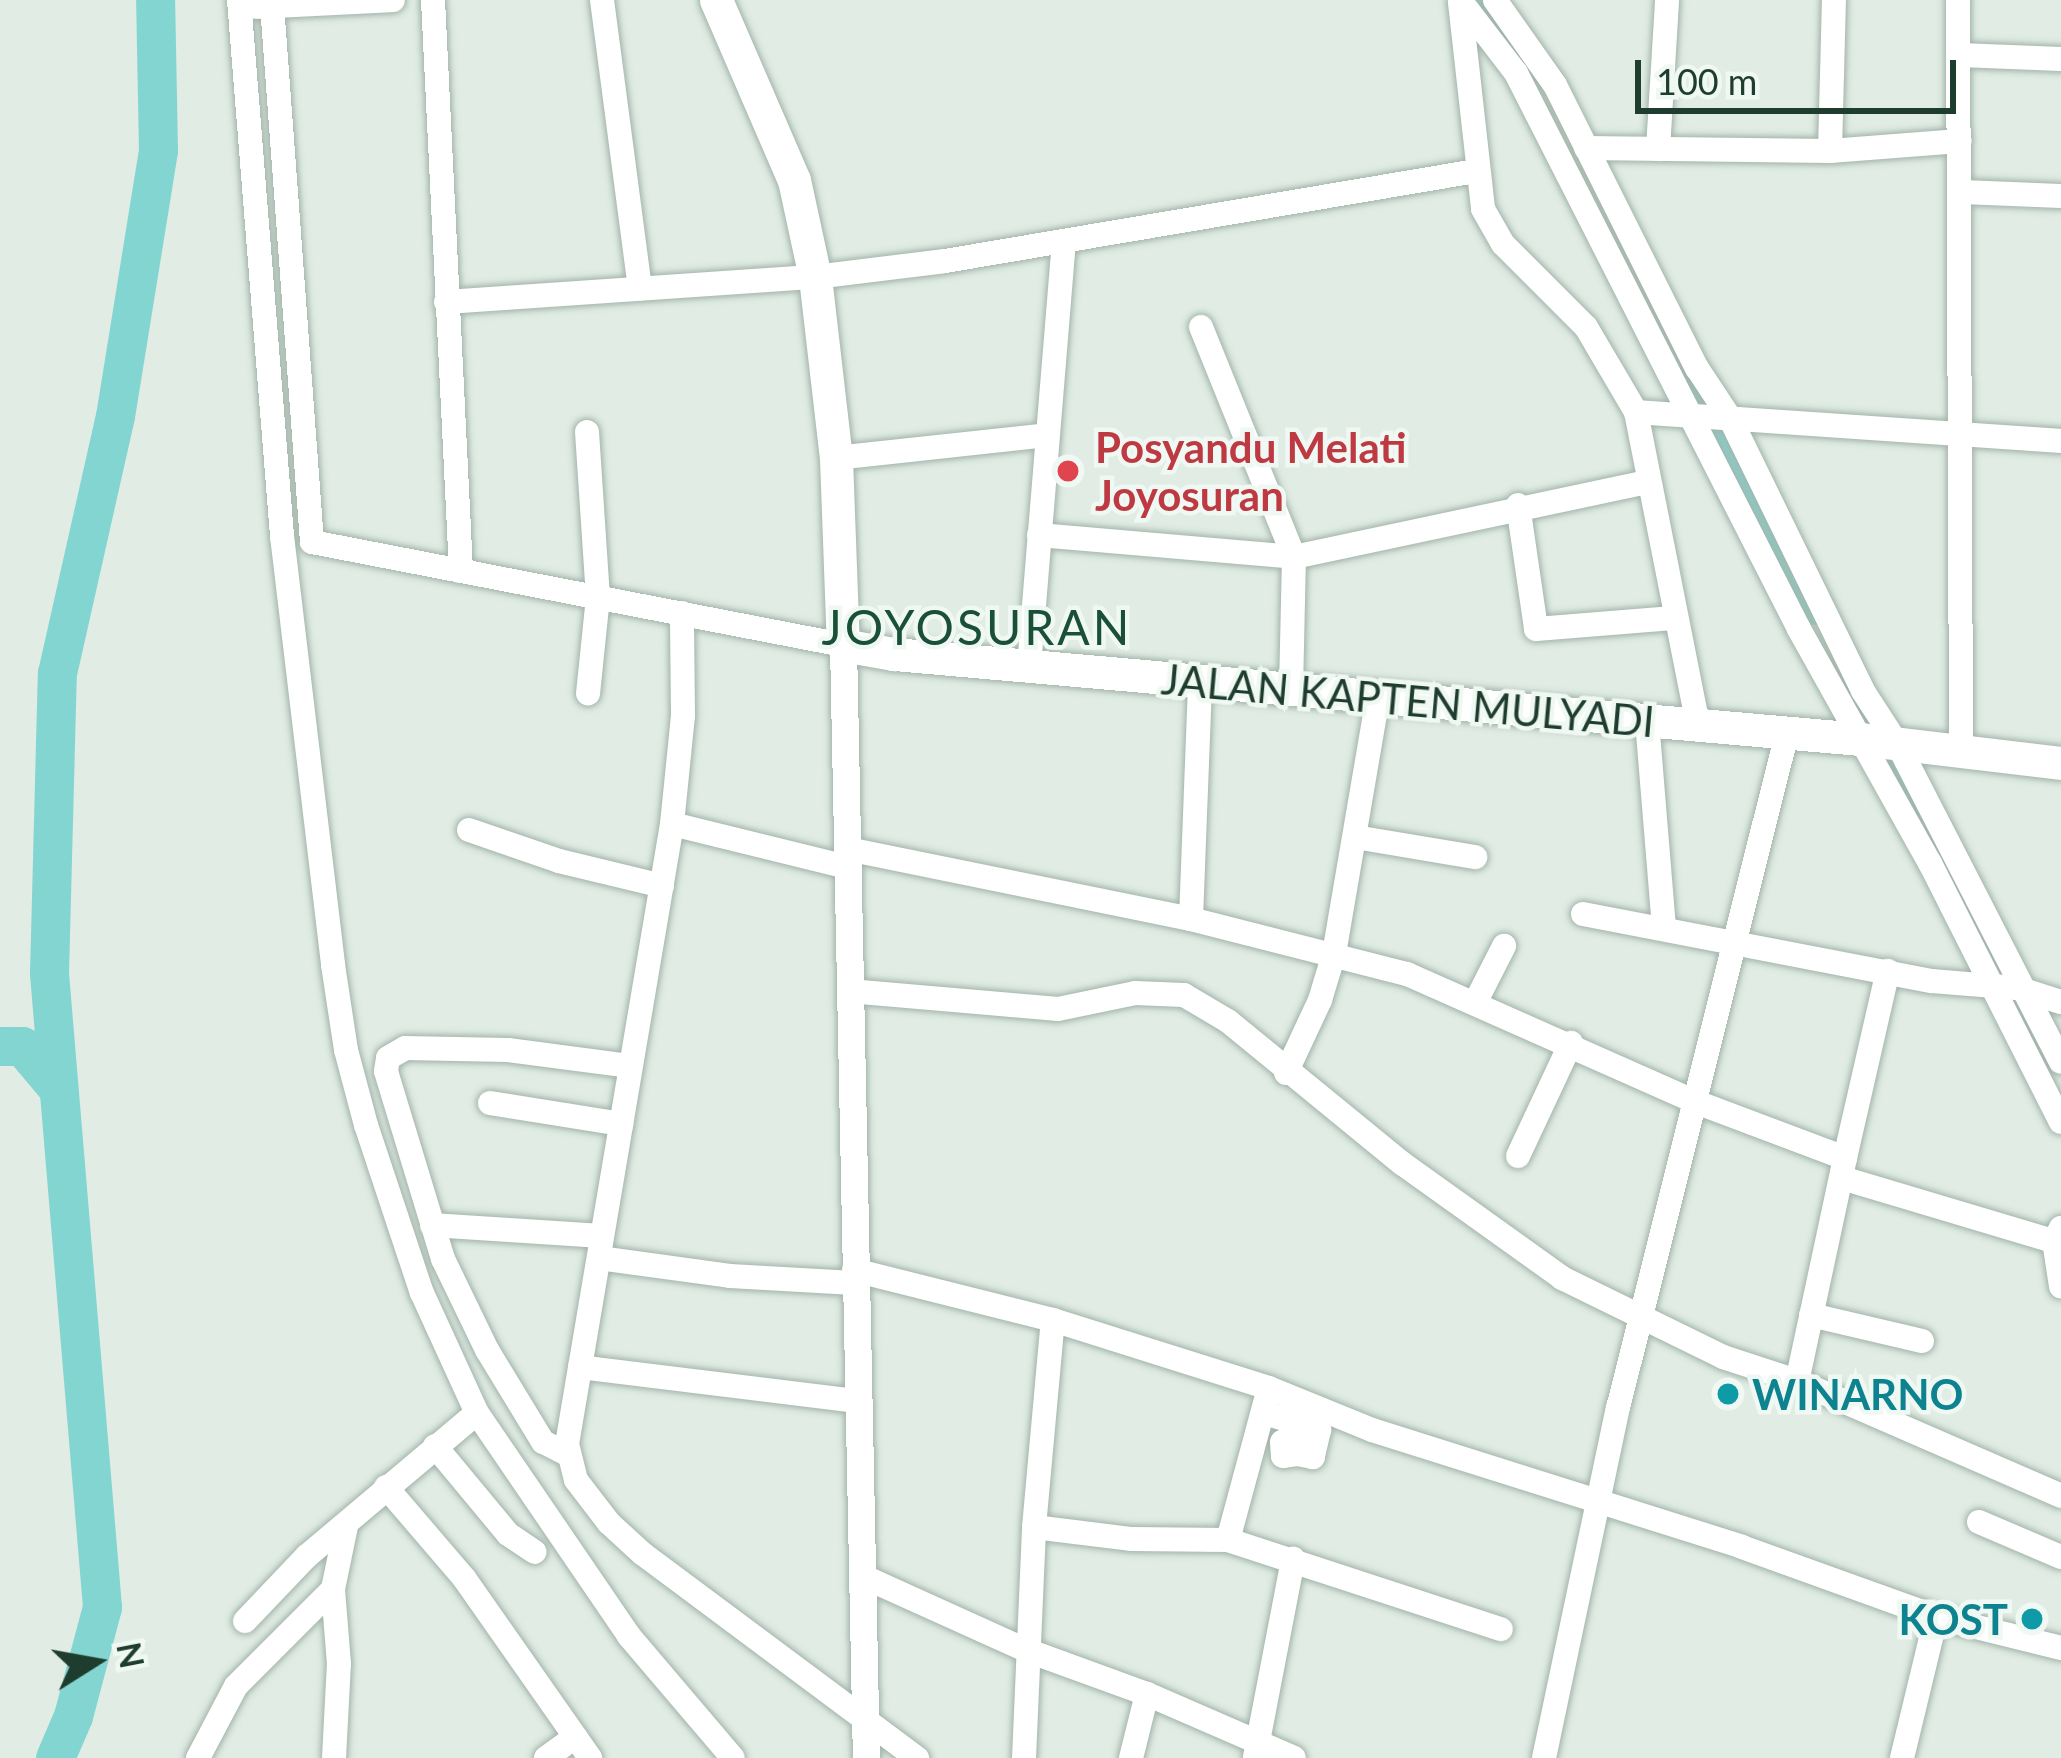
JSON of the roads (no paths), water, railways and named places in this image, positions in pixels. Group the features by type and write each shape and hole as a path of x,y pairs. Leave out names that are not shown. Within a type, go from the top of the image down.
{"main road":[{"path":"716,0 794,180 815,277 836,458 843,645"},
{"name":"JALAN KAPTEN MULYADI","path":"843,645 1200,682 1787,733 2061,764"}],"street":[{"path":"393,0 239,4 282,536 346,1050 403,1242 477,1413 553,1531 629,1636 733,1758"},
{"path":"433,0 461,571"},
{"path":"602,0 640,289"},
{"path":"1460,0 1476,171 1491,228 1586,327 1636,412 1698,725"},
{"path":"1460,0 1516,73 1838,643 1930,863 2008,989 2061,1062"},
{"path":"1495,0 1555,85 1696,368 1710,416 2008,989 2061,1122"},
{"path":"1658,149 1667,0"},
{"path":"1830,151 1834,0"},
{"path":"1958,0 1961,751"},
{"path":"272,5 312,542 843,645 866,1758"},
{"path":"1960,55 2061,59"},
{"path":"1586,148 1830,151 1960,141"},
{"path":"446,302 815,277 1064,241 1476,171"},
{"path":"1962,192 2061,196"},
{"path":"1029,666 1064,241"},
{"path":"1201,327 1294,556 1291,689"},
{"path":"1636,412 2061,441"},
{"path":"586,432 598,597 588,692"},
{"path":"836,458 1047,436"},
{"path":"1039,535 1294,556 1647,482"},
{"path":"1518,506 1536,629 1674,618"},
{"path":"682,614 683,716 672,824 569,1454 587,1496 643,1554 917,1758"},
{"path":"1191,919 1200,682"},
{"path":"1286,1073 1321,1000 1334,954 1378,697"},
{"path":"1647,721 1664,926"},
{"path":"1544,1758 1598,1504 1787,733"},
{"path":"672,824 1191,919 1334,954 1476,1001 1843,1168 2058,1235 2061,1286"},
{"path":"469,830 559,861 662,886"},
{"path":"1355,837 1475,856"},
{"path":"1583,914 2061,1002"},
{"path":"1476,1001 1504,946"},
{"path":"1797,1381 1888,971"},
{"path":"849,991 1058,1009 1135,993 1184,995 1228,1021 1286,1073 1562,1278 1643,1322 1723,1357 1797,1381 2061,1496"},
{"path":"1518,1156 1571,1043"},
{"path":"542,1442 477,1330 432,1226 386,1071 395,1050 508,1050 629,1066"},
{"path":"490,1103 621,1124"},
{"path":"432,1226 600,1247 730,1276 854,1276 1053,1320 1267,1400 1742,1547 1936,1617 2061,1648"},
{"path":"1811,1315 1922,1341"},
{"path":"1024,1758 1034,1527 1053,1320"},
{"path":"580,1367 857,1401"},
{"path":"1228,1540 1285,1440 1267,1400"},
{"path":"244,1621 308,1556 477,1413"},
{"path":"496,1437 542,1442 569,1454"},
{"path":"435,1446 508,1534 535,1552"},
{"path":"386,1487 464,1578 590,1758"},
{"path":"1979,1522 2061,1557"},
{"path":"334,1758 339,1664 333,1589 346,1526"},
{"path":"1034,1527 1132,1539 1228,1540 1501,1629"},
{"path":"1256,1750 1293,1559"},
{"path":"862,1576 1026,1650 1147,1694 1256,1750 1294,1758"},
{"path":"198,1758 236,1685 333,1589"},
{"path":"1902,1758 1936,1617"},
{"path":"1131,1758 1147,1694"},
{"path":"546,1758 575,1737"}],"waterway":[{"path":"55,1758 73,1716 102,1607 49,973 57,673 115,416 158,150 155,0"},
{"path":"1479,0 1506,31"},
{"path":"1691,375 1813,614"},
{"path":"1851,690 1911,806"},
{"path":"0,1046 22,1046 54,1084"}],"place":[{"name":"Posyandu Melati Joyosuran","path":"1068,471"},
{"name":"WINARNO","path":"1728,1394"},
{"name":"KOST","path":"2032,1619"}],"district":[{"name":"JOYOSURAN","path":"977,627"}]}
